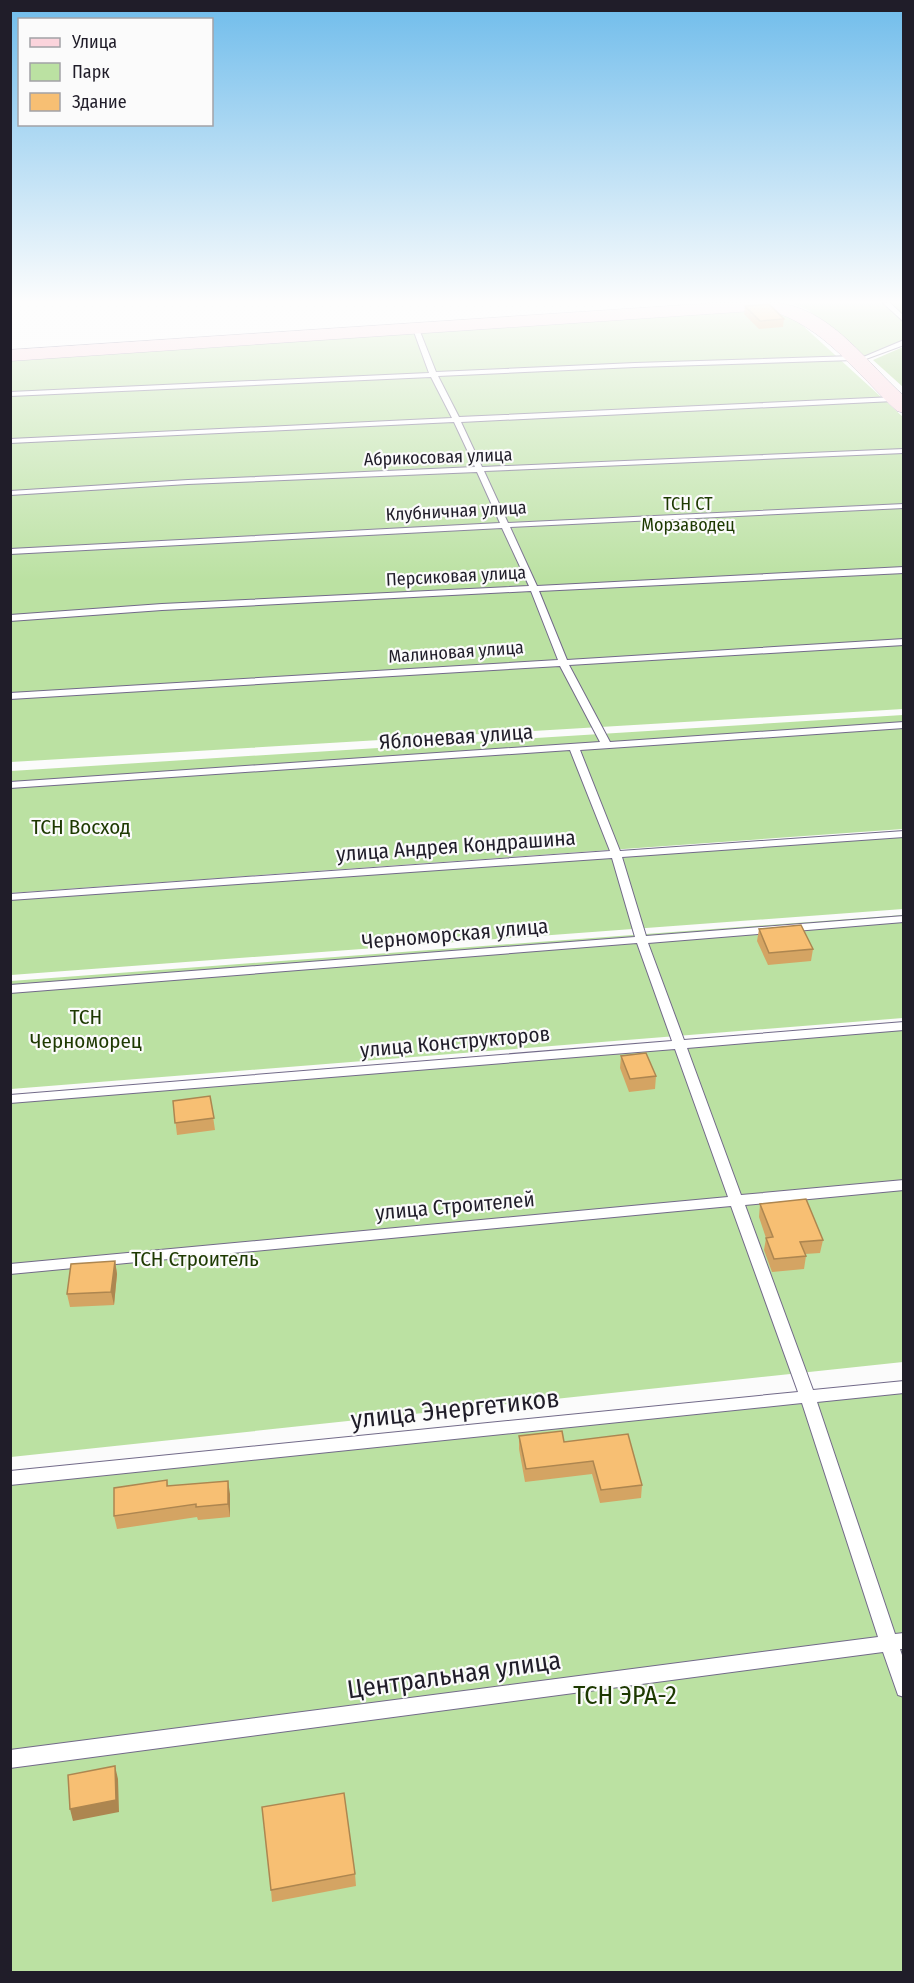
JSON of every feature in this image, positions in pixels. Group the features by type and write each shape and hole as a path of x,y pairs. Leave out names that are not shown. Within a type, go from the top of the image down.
{"lane":[{"path":"444,396 534,588 563,662 607,746"},
{"path":"10,441 456,420 899,403"},
{"name":"Абрикосовая улица","path":"10,493 188,482 903,451"},
{"name":"Клубничная улица","path":"10,552 903,506"},
{"name":"Персиковая улица","path":"10,618 162,607 903,570"},
{"name":"Малиновая улица","path":"10,696 903,642"},
{"name":"Яблоневая улица","path":"10,785 903,725"},
{"path":"574,748 616,854 641,939 896,1642 903,1689"},
{"name":"улица Андрея Кондрашина","path":"10,897 903,834"},
{"name":"Черноморская улица","path":"10,989 903,919"},
{"name":"улица Конструкторов","path":"10,1099 903,1026"},
{"name":"улица Строителей","path":"10,1269 903,1185"},
{"name":"улица Энергетиков","path":"10,1479 903,1387"},
{"name":"Центральная улица","path":"10,1759 896,1642"}],"green space":[{"name":"ТСН СТ Морзаводец","path":"11,396 879,396 903,417 903,709 11,762"},
{"name":"ТСН Восход","path":"903,715 903,829 11,893 11,771"},
{"path":"903,836 903,909 11,975 11,899"},
{"name":"ТСН Черноморец","path":"903,915 903,1018 11,1089 11,981"},
{"name":"ТСН Строитель","path":"903,1025 903,1362 11,1457 11,1095"},
{"name":"ТСН ЭРА-2","path":"903,1384 903,1972 11,1972 10,1483"}],"building":[{"path":"801,925 813,949 769,953 759,929"},
{"path":"646,1053 656,1076 630,1079 621,1056"},
{"path":"210,1096 214,1118 175,1123 173,1101"},
{"path":"806,1199 823,1240 800,1242 806,1256 774,1259 766,1238 773,1237 760,1204"},
{"path":"115,1261 111,1292 67,1294 71,1264"},
{"path":"562,1431 564,1442 628,1434 642,1485 601,1490 593,1461 526,1469 519,1436"},
{"path":"167,1480 167,1486 228,1481 228,1504 196,1507 196,1504 114,1516 114,1488"},
{"path":"115,1766 116,1800 70,1809 68,1775"},
{"path":"344,1793 355,1874 271,1890 262,1807"}]}
